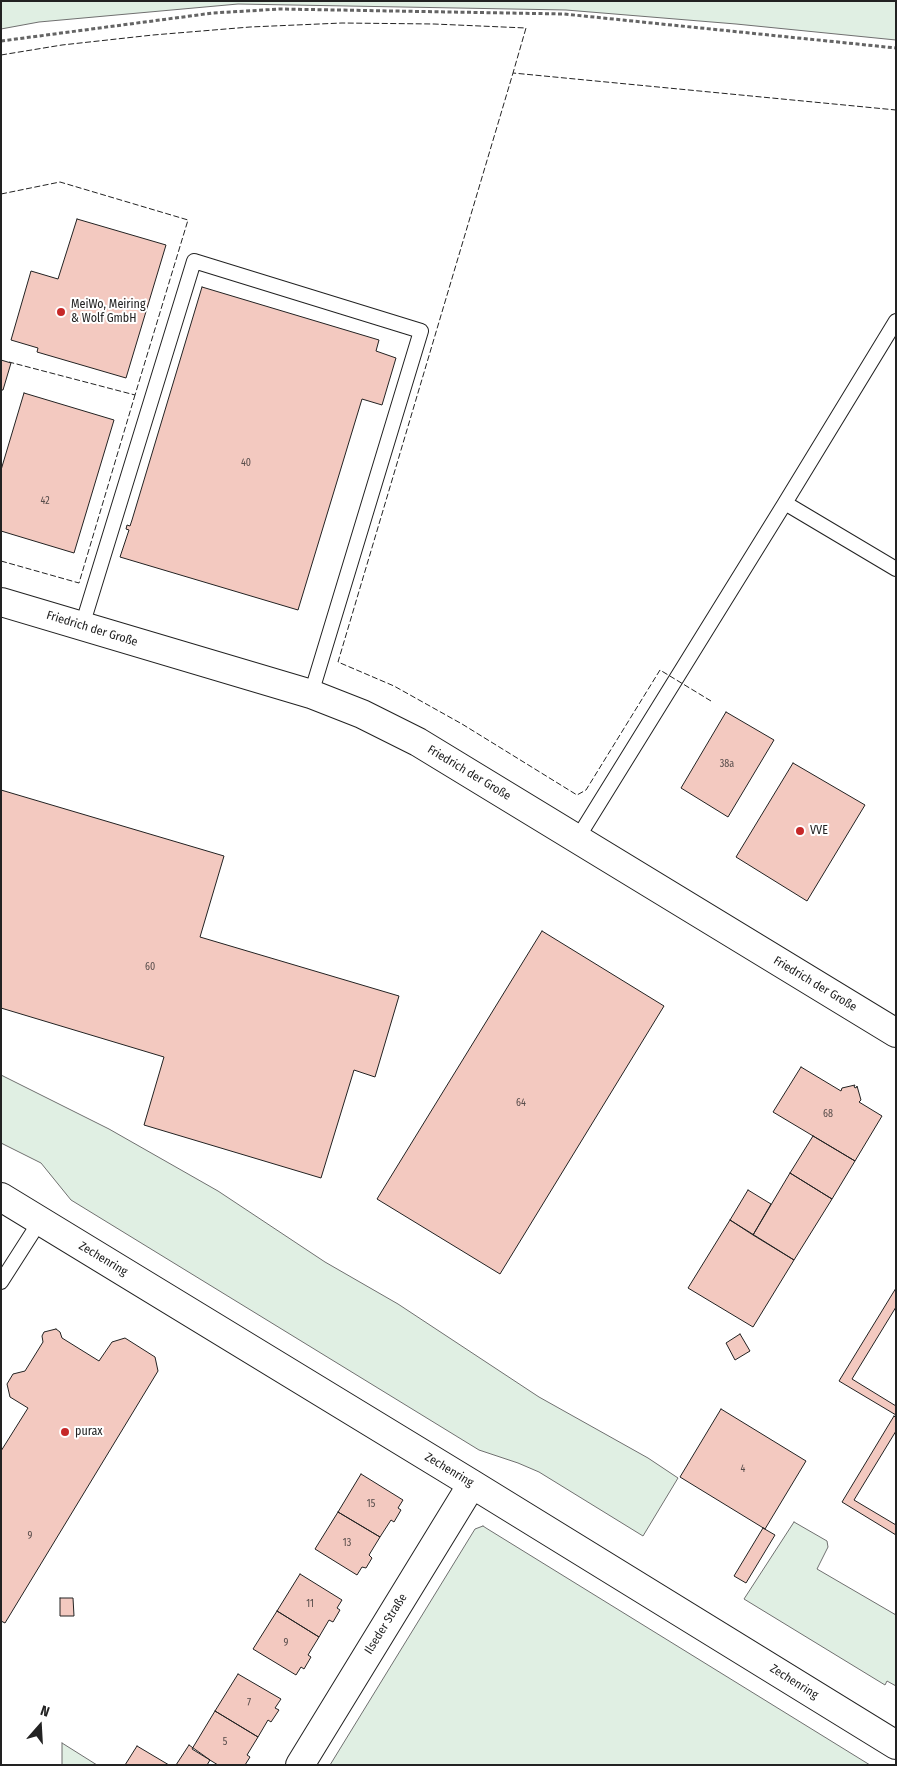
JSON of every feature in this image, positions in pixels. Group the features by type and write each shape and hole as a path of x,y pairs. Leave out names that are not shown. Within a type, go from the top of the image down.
{"street":[{"name":"Friedrich der Große","path":"1,602 311,694 362,714 418,742 896,1033"},
{"name":"Zechenring","path":"1,1197 896,1745"},
{"name":"Ilseder Straße","path":"300,1765 472,1484"}],"lane":[{"path":"82,626 194,261 421,331 311,694"},
{"path":"577,839 896,321"},
{"path":"785,503 896,569"},
{"path":"1,1282 40,1221"}],"path":[{"path":"1,41 213,13 280,9 564,14 896,48"}],"green space":[{"path":"1,1 896,1 896,40 566,10 238,4 39,22 1,29"},
{"path":"1,1075 109,1129 218,1191 325,1262 398,1304 539,1397 648,1458 678,1478 643,1536 539,1472 479,1450 71,1200 41,1163 1,1143"},
{"path":"794,1522 827,1541 828,1547 817,1569 896,1615 896,1686 887,1681 885,1685 744,1599"},
{"path":"483,1526 870,1765 330,1765 475,1529"},
{"path":"62,1743 97,1765 62,1765"}],"building":[{"path":"77,219 166,245 126,378 37,352 38,348 11,340 31,271 58,279"},
{"path":"202,287 379,340 376,351 396,358 382,405 362,399 298,610 120,557 129,530 126,529 127,525 130,526 132,520"},
{"path":"1,360 11,363 3,390 1,390"},
{"path":"24,393 114,420 74,553 1,531 1,470"},
{"path":"726,712 774,740 728,817 681,788"},
{"name":"VVE","path":"793,763 865,805 807,901 736,857"},
{"path":"1,790 224,856 200,937 399,996 375,1077 354,1070 321,1178 144,1125 164,1057 1,1008"},
{"path":"542,931 664,1006 500,1274 377,1199"},
{"path":"801,1067 841,1091 842,1088 855,1085 854,1087 856,1088 857,1086 861,1100 859,1102 882,1116 855,1161 773,1112"},
{"path":"813,1136 855,1161 832,1199 790,1173"},
{"path":"790,1173 832,1199 794,1260 753,1235"},
{"path":"748,1190 771,1204 753,1235 730,1220"},
{"path":"730,1220 794,1260 753,1327 688,1288"},
{"path":"896,1288 896,1415 839,1381"},
{"path":"896,1307 896,1406 852,1379"},
{"path":"56,1329 60,1332 62,1338 99,1361 112,1342 125,1338 155,1357 158,1371 5,1623 1,1621 1,1451 28,1408 10,1397 7,1384 13,1374 25,1371 43,1342 42,1336 44,1332"},
{"path":"740,1334 750,1351 735,1360 726,1343"},
{"path":"721,1409 806,1461 765,1529 680,1477"},
{"path":"894,1416 896,1418 896,1535 842,1502"},
{"path":"896,1431 896,1525 854,1500"},
{"path":"361,1474 403,1500 398,1508 401,1510 394,1522 391,1520 380,1537 338,1512"},
{"path":"338,1512 380,1537 369,1555 372,1558 366,1568 362,1567 357,1575 315,1549"},
{"path":"763,1528 775,1535 746,1583 734,1576"},
{"path":"300,1574 342,1600 337,1608 340,1610 333,1622 329,1620 319,1637 277,1611"},
{"path":"60,1598 73,1598 74,1616 60,1616"},
{"path":"277,1611 319,1637 308,1655 311,1657 304,1669 301,1667 296,1675 253,1649"},
{"path":"238,1674 281,1699 275,1708 279,1710 271,1722 268,1720 258,1737 215,1711"},
{"path":"215,1711 258,1737 247,1755 250,1757 245,1765 218,1765 192,1749"},
{"path":"189,1745 210,1760 207,1765 176,1765"},
{"path":"137,1746 169,1765 125,1765"}],"fence":[{"path":"1,55 62,45 250,27 342,23 526,28 513,73"},
{"path":"711,701 660,670 586,790 577,795 462,724 394,686 338,662 513,73 896,110"},
{"path":"1,194 60,182 188,220 135,395 9,362"},
{"path":"1,561 79,583 135,395"}],"place":[{"name":"MeiWo, Meiring & Wolf GmbH","path":"61,312"},
{"name":"VVE","path":"800,831"},
{"name":"purax","path":"65,1432"}]}
